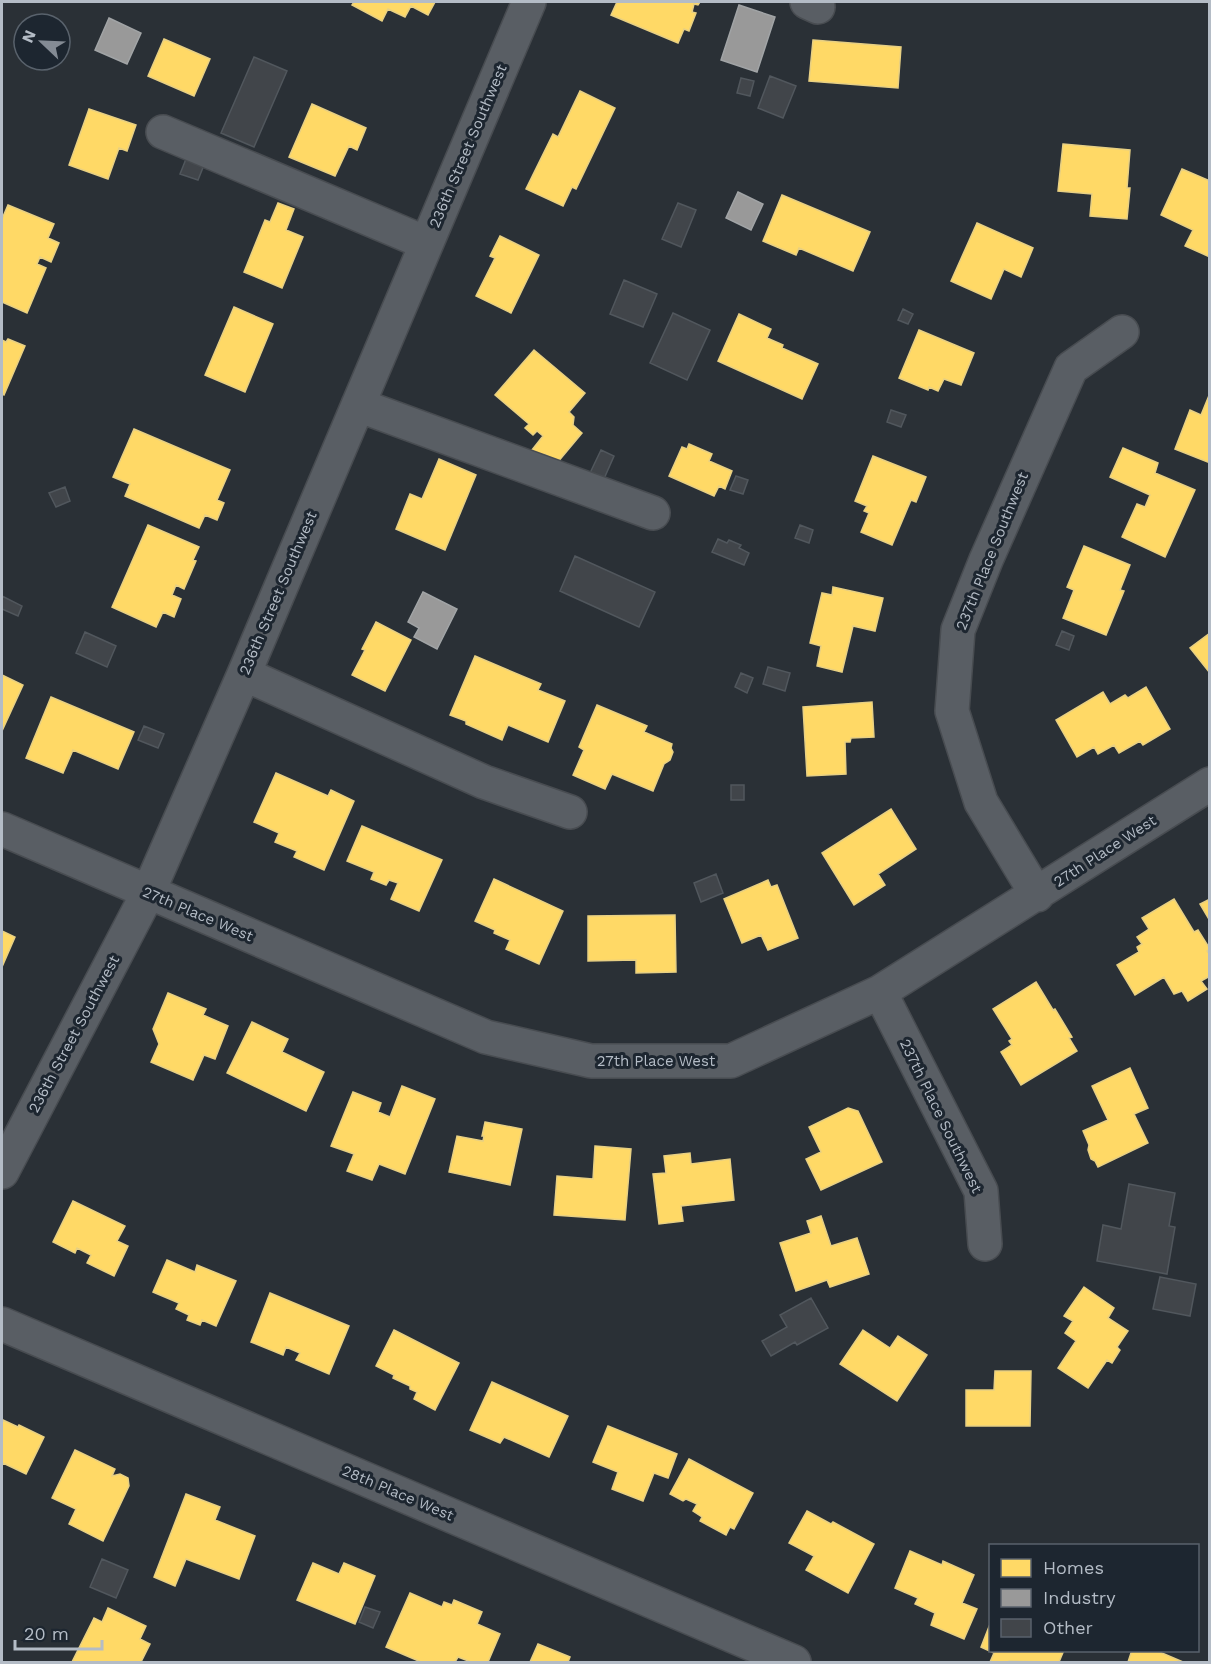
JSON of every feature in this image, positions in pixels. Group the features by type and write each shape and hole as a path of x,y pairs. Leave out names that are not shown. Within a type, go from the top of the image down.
{"street":[{"name":"236th Street Southwest","path":"2,1172 148,893 244,674 529,2"},
{"path":"164,132 426,243"},
{"name":"237th Place Southwest","path":"1037,895 981,802 952,711 958,630 986,560 1071,368 1122,332"},
{"path":"358,405 653,513"},
{"path":"244,674 484,782 570,812"},
{"name":"27th Place West","path":"2,829 486,1037 591,1061 730,1061 880,992 1037,895 1209,784"},
{"name":"237th Place Southwest","path":"880,992 981,1191 984,1244"},
{"name":"28th Place West","path":"2,1324 794,1662"}],"building: Homes":[{"path":"354,2 435,2 428,15 411,6 405,17 388,9 382,21 352,5"},
{"path":"617,2 700,2 698,5 694,4 692,12 696,13 689,31 684,29 678,43 611,15"},
{"path":"164,39 210,59 194,96 148,76"},
{"path":"813,40 901,47 898,88 809,81"},
{"path":"580,91 615,108 576,189 572,187 563,206 526,189 553,134 558,137"},
{"path":"312,104 366,128 357,150 349,146 335,176 289,157"},
{"path":"89,109 136,125 127,151 119,148 108,179 69,165"},
{"path":"1063,144 1130,150 1127,219 1090,216 1092,194 1058,191"},
{"path":"1182,169 1210,181 1210,257 1185,246 1193,230 1161,215"},
{"path":"782,195 870,232 853,271 799,248 796,255 763,241"},
{"path":"278,203 294,209 286,230 303,237 282,288 244,272 265,220 270,222"},
{"path":"8,205 54,224 48,238 59,243 51,262 40,257 37,264 46,268 27,313 2,302 2,219"},
{"path":"977,223 1033,248 1021,277 1004,269 991,299 951,281"},
{"path":"500,236 539,255 511,313 476,296 495,258 490,256"},
{"path":"234,307 273,324 245,392 205,375"},
{"path":"739,314 771,329 767,338 783,345 782,348 818,364 802,399 718,361"},
{"path":"919,330 974,353 961,385 944,379 938,391 929,387 928,390 899,378"},
{"path":"8,339 25,346 4,395 2,394 2,340 6,342"},
{"path":"534,350 585,393 569,412 574,417 573,425 582,433 557,463 545,454 542,458 532,450 543,436 537,431 533,435 525,428 529,424 495,395"},
{"path":"1210,393 1210,463 1175,449 1190,410 1201,415"},
{"path":"134,429 230,470 217,500 224,503 217,520 205,515 199,528 125,496 130,484 113,477"},
{"path":"689,444 712,454 709,461 732,471 725,489 719,486 714,496 669,476 682,447 687,449"},
{"path":"1123,448 1158,463 1155,473 1195,490 1165,557 1122,537 1137,504 1145,507 1150,495 1110,477"},
{"path":"873,456 926,477 916,502 911,500 892,545 861,532 869,513 864,511 867,506 855,501"},
{"path":"439,459 476,475 445,550 396,529 410,494 422,499"},
{"path":"148,525 199,547 193,560 196,561 184,589 176,585 172,595 181,599 174,617 163,612 156,627 112,607"},
{"path":"1084,546 1130,565 1120,590 1124,591 1106,635 1063,618 1074,590 1067,587"},
{"path":"833,587 883,598 875,631 853,626 842,672 817,666 821,646 810,643 822,593 832,595"},
{"path":"376,622 411,640 385,691 352,675"},
{"path":"1210,633 1210,673 1190,648"},
{"path":"475,656 541,684 538,690 565,701 548,742 508,725 502,740 450,715"},
{"path":"2,675 23,685 2,731"},
{"path":"1146,687 1170,729 1143,745 1140,741 1119,753 1114,745 1098,754 1094,747 1077,757 1056,720 1103,692 1110,704 1125,695 1128,698"},
{"path":"51,697 134,732 118,769 73,750 63,773 26,758"},
{"path":"872,702 874,737 851,738 850,742 845,742 846,774 807,776 803,707"},
{"path":"597,705 647,726 644,732 672,744 673,752 670,760 664,764 653,791 612,774 605,789 573,775 584,750 579,747"},
{"path":"276,773 328,796 331,790 354,801 324,870 294,857 297,851 275,842 279,833 254,822"},
{"path":"891,809 916,849 878,874 885,885 854,905 822,853"},
{"path":"362,826 442,860 419,911 391,899 398,883 389,880 386,885 371,879 374,872 347,861"},
{"path":"494,879 563,911 539,964 506,949 510,940 475,921"},
{"path":"768,880 771,887 777,885 798,938 768,950 761,935 742,943 724,899"},
{"path":"1174,899 1194,932 1198,930 1210,949 1207,951 1210,955 1210,976 1201,981 1207,989 1188,1001 1182,991 1174,994 1164,977 1135,995 1117,965 1139,952 1137,947 1142,944 1137,937 1149,929 1142,918"},
{"path":"1210,899 1210,921 1200,904"},
{"path":"675,915 676,972 636,973 636,960 588,961 588,916"},
{"path":"2,931 15,937 2,967"},
{"path":"1036,982 1072,1037 1069,1038 1077,1051 1021,1085 1001,1052 1012,1045 1009,1041 1012,1039 993,1009"},
{"path":"168,993 206,1009 203,1015 228,1026 215,1059 204,1055 193,1080 151,1062 159,1044 153,1029"},
{"path":"252,1022 288,1039 282,1052 324,1072 306,1111 227,1073"},
{"path":"1130,1068 1148,1108 1134,1114 1148,1143 1098,1167 1091,1159 1089,1145 1083,1131 1108,1120 1092,1086"},
{"path":"402,1086 435,1099 405,1174 379,1164 372,1180 347,1171 354,1154 331,1146 353,1092 381,1103 378,1112 390,1117"},
{"path":"848,1108 858,1111 882,1162 821,1190 806,1159 821,1152 809,1127"},
{"path":"485,1122 522,1129 510,1185 449,1172 457,1136 483,1141"},
{"path":"595,1146 631,1149 625,1220 554,1215 557,1176 593,1179"},
{"path":"690,1153 691,1164 730,1159 734,1200 681,1206 683,1221 659,1224 653,1174 666,1173 664,1156"},
{"path":"73,1201 125,1226 117,1241 128,1246 114,1276 87,1263 91,1255 77,1248 75,1253 53,1242"},
{"path":"821,1216 831,1246 857,1238 869,1274 830,1287 827,1280 796,1291 780,1243 811,1233 807,1221"},
{"path":"167,1260 195,1272 197,1265 236,1281 216,1326 202,1320 200,1325 187,1320 189,1315 176,1309 179,1303 153,1292"},
{"path":"1084,1287 1114,1308 1108,1318 1128,1331 1117,1347 1120,1350 1112,1363 1107,1360 1088,1388 1058,1368 1076,1341 1065,1333 1073,1321 1064,1316"},
{"path":"270,1293 349,1326 329,1374 296,1360 300,1353 286,1347 283,1355 251,1342"},
{"path":"394,1330 459,1363 435,1410 414,1399 417,1392 410,1389 410,1386 376,1366"},
{"path":"863,1330 890,1348 898,1336 927,1355 897,1401 840,1364"},
{"path":"995,1371 1031,1371 1030,1426 966,1426 966,1390 994,1390"},
{"path":"492,1382 568,1416 549,1457 504,1437 500,1443 470,1430"},
{"path":"3,1420 44,1437 26,1474 3,1463 2,1466"},
{"path":"608,1426 677,1454 668,1478 654,1473 643,1501 612,1489 618,1472 593,1462"},
{"path":"75,1450 115,1469 112,1476 120,1474 128,1478 129,1486 103,1541 69,1524 76,1509 52,1498"},
{"path":"689,1459 753,1493 734,1529 730,1527 726,1535 700,1521 702,1517 693,1511 697,1504 686,1499 683,1501 670,1494"},
{"path":"186,1494 220,1507 215,1520 255,1536 239,1579 186,1559 175,1586 154,1577"},
{"path":"807,1511 874,1544 848,1593 806,1570 814,1556 789,1543"},
{"path":"910,1551 942,1565 943,1561 974,1575 962,1603 977,1609 964,1639 931,1625 935,1613 915,1604 918,1598 895,1588"},
{"path":"313,1563 339,1574 344,1563 375,1576 355,1624 297,1600"},
{"path":"410,1593 442,1607 444,1602 452,1605 454,1600 482,1612 477,1624 500,1634 488,1662 471,1662 458,1657 455,1662 421,1662 386,1647"},
{"path":"108,1608 146,1626 140,1639 150,1644 141,1662 72,1662 94,1618 102,1622"},
{"path":"989,1627 989,1651 981,1647"},
{"path":"538,1644 570,1657 568,1662 530,1662"},
{"path":"992,1652 1063,1652 1059,1662 990,1662 994,1653"},
{"path":"1131,1652 1160,1652 1183,1662 1128,1662"}],"building: Industry":[{"path":"739,5 775,17 757,72 721,60"},
{"path":"109,18 141,33 127,64 95,50"},
{"path":"738,192 763,204 751,230 726,218"},
{"path":"423,592 457,609 437,649 414,637 419,628 408,622"}],"building: Other":[{"path":"254,57 287,71 254,147 221,133"},
{"path":"770,76 796,86 783,118 758,108"},
{"path":"741,78 754,81 750,96 737,93"},
{"path":"186,159 204,165 198,180 180,174"},
{"path":"678,203 696,210 681,247 662,239"},
{"path":"624,280 657,294 643,327 610,314"},
{"path":"903,309 913,314 908,324 898,320"},
{"path":"673,313 710,330 687,380 650,363"},
{"path":"891,410 906,415 901,427 887,422"},
{"path":"601,450 614,456 603,481 589,475"},
{"path":"736,476 748,480 743,494 730,490"},
{"path":"65,487 70,501 56,507 49,493"},
{"path":"800,525 813,530 809,543 795,538"},
{"path":"718,539 727,543 729,540 741,545 739,548 749,553 744,565 712,552"},
{"path":"575,556 655,592 639,627 560,591"},
{"path":"2,596 22,606 18,616 2,609"},
{"path":"1062,631 1074,636 1069,650 1056,645"},
{"path":"85,632 116,646 107,667 76,653"},
{"path":"768,667 790,673 785,691 763,684"},
{"path":"741,673 753,678 747,693 735,687"},
{"path":"144,726 164,734 158,748 138,740"},
{"path":"731,785 744,785 744,800 731,800"},
{"path":"716,874 723,893 701,902 694,883"},
{"path":"1129,1184 1175,1193 1169,1226 1175,1227 1167,1274 1097,1261 1103,1225 1121,1229"},
{"path":"1160,1277 1196,1284 1190,1316 1153,1309"},
{"path":"811,1298 828,1328 797,1345 795,1342 771,1356 762,1341 787,1327 780,1315"},
{"path":"102,1559 128,1570 116,1598 90,1587"},
{"path":"365,1607 380,1612 373,1628 359,1622"}]}
